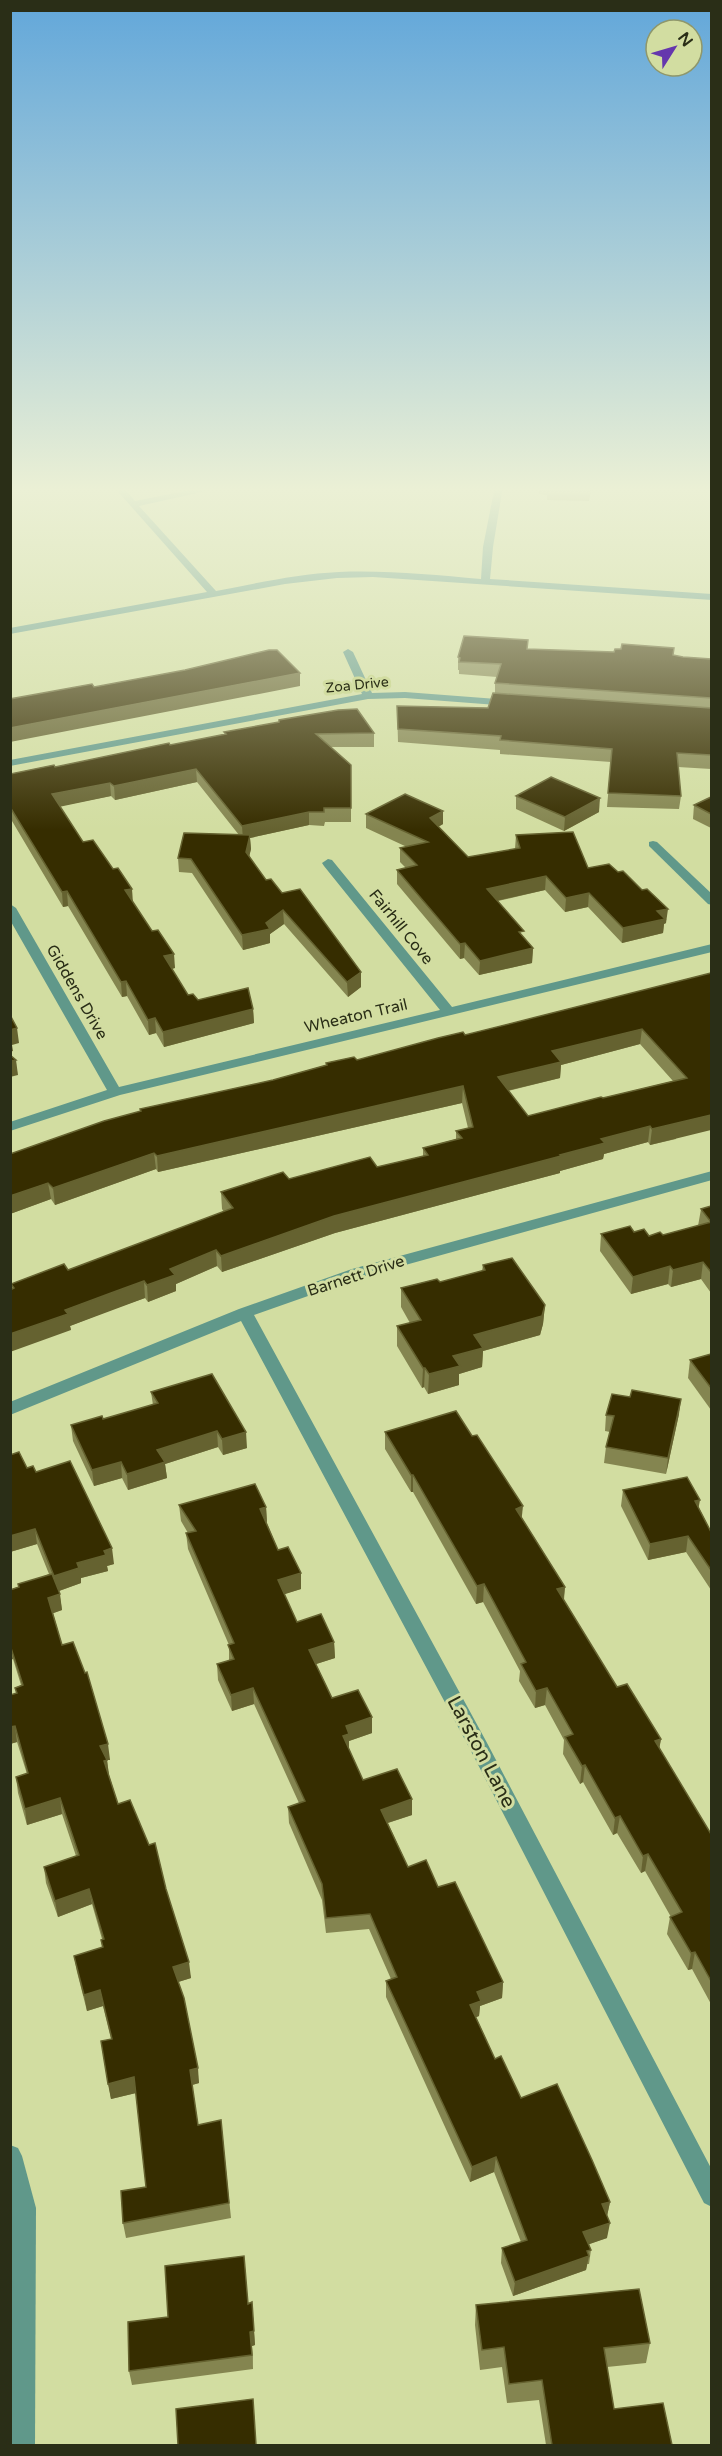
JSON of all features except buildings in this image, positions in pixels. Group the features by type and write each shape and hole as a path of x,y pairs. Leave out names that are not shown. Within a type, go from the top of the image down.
{"street":[{"path":"10,631 183,601"},
{"path":"348,652 368,696"},
{"name":"Zoa Drive","path":"10,763 368,696 405,695 523,703"},
{"path":"654,844 711,901"},
{"name":"Fairhill Cove","path":"328,863 448,1011"},
{"name":"Giddens Drive","path":"10,908 115,1092"},
{"name":"Wheaton Trail","path":"10,1127 115,1092 711,948"},
{"name":"Barnett Drive","path":"10,1409 245,1313 357,1273 711,1175"},
{"name":"Larston Lane","path":"245,1313 479,1747 711,2194"},
{"path":"10,2156 24,2208 22,2445"}]}
